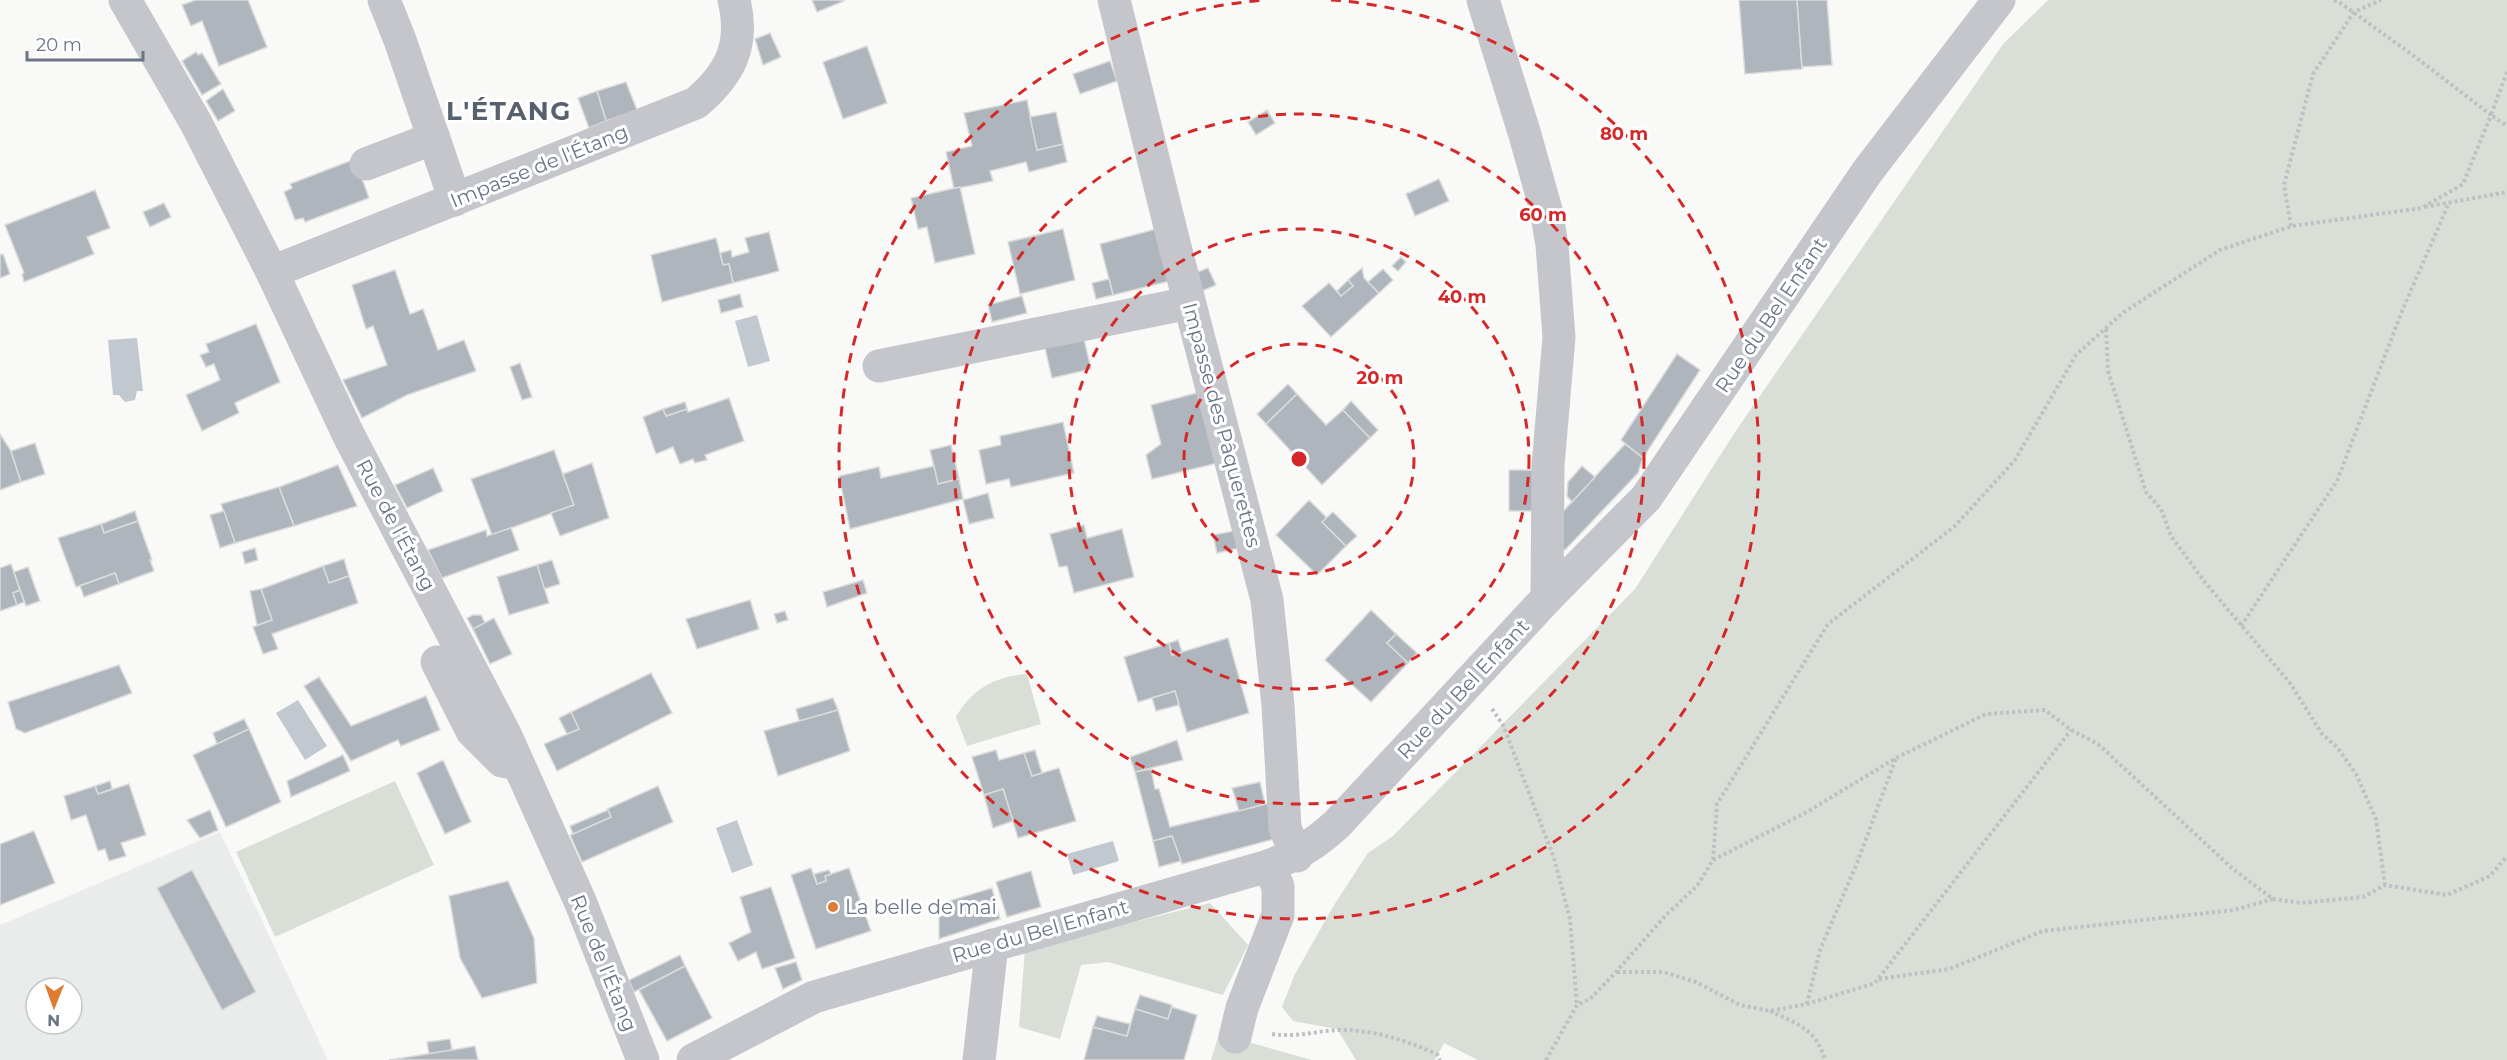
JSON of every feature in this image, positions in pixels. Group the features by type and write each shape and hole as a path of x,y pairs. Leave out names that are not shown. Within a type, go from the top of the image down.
{"street":[{"name":"Rue de l'Étang","path":"125,0 196,123 272,272 350,436 518,764 580,901 643,1060"},
{"path":"384,0 455,200"},
{"name":"Impasse de l'Étang","path":"272,272 696,103 723,76 733,55 740,33 734,0"},
{"name":"Impasse des Pâquerettes","path":"1114,0 1268,600 1278,705 1285,828 1278,886 1278,915 1242,1008 1235,1037"},
{"path":"1483,0 1531,156 1546,210 1552,245 1558,337 1548,466 1547,598"},
{"name":"Rue du Bel Enfant","path":"693,1060 814,997 1282,861 1316,844 1547,598 1646,498 1867,172 1999,0"},
{"path":"366,164 434,138"},
{"path":"879,366 1190,303"},
{"path":"436,662 472,731 502,761 518,764"},
{"path":"979,1060 992,945"}],"path":[{"path":"2333,0 2354,12 2507,126"},
{"path":"2292,226 2284,185 2313,74 2354,12 2381,0"},
{"path":"2422,208 2463,184 2507,72"},
{"path":"1577,1005 1590,999 1666,915 1697,886 1713,860 1717,804 1828,624 1955,526 2015,460 2076,355 2124,312 2220,250 2292,226 2422,208 2507,192"},
{"path":"2241,626 2337,481 2402,311 2449,203"},
{"path":"2106,328 2108,371 2146,492 2161,509 2171,536 2241,626 2290,683 2322,734 2337,747 2355,774 2376,819 2385,885"},
{"path":"1470,681 1503,724 1554,858 1570,919 1577,1005 1546,1060"},
{"path":"1713,860 1807,812 1896,758 1986,714 2045,710 2071,730 2098,744 2233,869 2273,899"},
{"path":"1770,1011 1807,1004 1875,983 2071,730"},
{"path":"1807,1004 1821,950 1857,864 1896,758"},
{"path":"1878,979 1949,969 2043,931 2234,910 2273,899 2301,903 2364,897 2385,885 2447,896 2490,876 2507,856"},
{"path":"1616,972 1663,972 1696,982 1740,1005 1770,1011 1798,1023 1818,1039 1825,1060"},
{"path":"1292,1037 1341,1030 1395,1036 1437,1054 1440,1060"}],"shaded area":[{"path":"2048,0 2507,0 2507,1060 1478,1060 1444,1043 1435,1060 1356,1060 1337,1029 1293,1021 1282,1007 1294,976 1334,905 1368,853 1393,836 1635,589 1735,432 2003,44"},
{"path":"757,315 770,361 748,367 735,321"},
{"path":"137,338 143,391 137,391 135,400 125,402 119,395 113,395 108,340"},
{"path":"1027,674 1041,724 967,746 956,717 962,707 977,692 995,681"},
{"path":"298,700 327,746 305,760 276,713"},
{"path":"395,781 434,865 275,937 236,852"},
{"path":"737,820 753,865 732,873 716,828"},
{"path":"220,832 328,1060 0,1060 0,925"},
{"path":"1113,841 1119,861 1073,875 1067,854"},
{"path":"1210,903 1248,945 1223,995 1108,962 1081,965 1060,1039 1019,1027 1025,949"},
{"path":"1219,1034 1312,1060 1211,1060"}],"building":[{"path":"196,0 248,0 267,47 219,66 202,21 191,26 182,5"},
{"path":"812,0 844,0 844,1 817,12"},
{"path":"1739,0 1797,0 1802,69 1745,74"},
{"path":"1797,0 1827,0 1832,65 1802,67"},
{"path":"770,33 781,57 763,65 755,39"},
{"path":"867,46 887,103 843,119 823,62"},
{"path":"196,52 198,55 202,53 221,84 202,95 182,61"},
{"path":"1110,61 1117,81 1080,94 1073,74"},
{"path":"626,82 637,110 606,121 597,91"},
{"path":"223,89 235,111 218,121 206,101"},
{"path":"597,91 606,121 589,128 578,98"},
{"path":"1027,100 1037,150 1063,144 1067,162 1029,172 1026,162 990,171 993,181 954,189 946,152 972,146 964,113"},
{"path":"1267,110 1275,123 1256,135 1248,122"},
{"path":"1056,112 1063,144 1037,150 1030,117"},
{"path":"355,159 369,198 305,222 303,218 295,220 284,192 292,188 290,184"},
{"path":"1439,179 1449,201 1415,216 1406,194"},
{"path":"960,187 975,254 935,263 927,227 918,229 911,198"},
{"path":"95,190 110,228 87,237 94,254 24,282 22,274 24,273 5,225"},
{"path":"164,203 171,217 150,227 143,212"},
{"path":"1160,228 1174,280 1113,295 1100,244"},
{"path":"1063,229 1075,280 1020,294 1008,242"},
{"path":"769,232 779,271 733,283 729,264 723,265 720,253 731,250 732,257 749,252 745,238"},
{"path":"716,238 723,265 729,264 733,283 662,302 651,255"},
{"path":"3,254 10,274 0,278 0,255"},
{"path":"1401,257 1406,262 1398,271 1392,266"},
{"path":"1208,268 1216,285 1197,293 1193,274"},
{"path":"1362,268 1364,278 1379,293 1331,337 1302,306 1329,283 1341,296 1353,286 1348,280"},
{"path":"1383,269 1393,280 1379,293 1368,282"},
{"path":"395,270 410,314 423,309 438,350 464,340 476,371 407,395 362,418 343,380 387,365 373,326 366,329 352,285"},
{"path":"1109,279 1113,295 1096,299 1092,283"},
{"path":"1348,280 1353,286 1341,296 1337,291"},
{"path":"740,294 743,307 721,313 718,300"},
{"path":"1022,296 1027,313 992,322 988,305"},
{"path":"256,324 280,382 235,403 239,413 202,431 186,395 220,380 214,364 206,367 200,355 209,352 206,344"},
{"path":"1083,335 1091,369 1052,378 1044,344"},
{"path":"1677,354 1700,370 1643,458 1621,440"},
{"path":"520,363 532,397 522,400 510,367"},
{"path":"1288,384 1297,394 1266,424 1257,414"},
{"path":"1204,391 1222,462 1152,479 1146,455 1161,444 1151,405"},
{"path":"1297,394 1326,425 1343,410 1370,438 1322,485 1266,424"},
{"path":"729,398 744,441 705,455 707,460 695,463 693,459 680,464 673,447 656,454 643,417 663,409 666,416 687,409 688,412"},
{"path":"1351,401 1378,430 1370,438 1343,410"},
{"path":"685,402 687,409 666,416 663,409"},
{"path":"1063,422 1074,473 1011,487 1009,479 986,484 979,450 1001,445 1000,436"},
{"path":"0,434 11,451 21,482 0,490"},
{"path":"35,443 45,474 21,482 11,451"},
{"path":"1625,444 1643,458 1638,473 1565,550 1559,546 1558,517"},
{"path":"951,445 959,479 938,484 930,450"},
{"path":"554,450 574,505 492,535 471,479"},
{"path":"592,463 609,518 560,536 551,513 574,505 563,474"},
{"path":"338,465 357,506 294,526 279,487"},
{"path":"934,466 938,484 959,479 963,499 850,529 839,476 879,467 881,478"},
{"path":"1582,466 1595,477 1572,502 1567,496 1568,482"},
{"path":"433,468 443,491 407,508 395,485"},
{"path":"1509,470 1537,470 1538,511 1509,511"},
{"path":"279,487 294,526 235,543 221,504"},
{"path":"988,493 994,518 969,524 963,500"},
{"path":"1309,500 1327,518 1322,522 1346,546 1317,575 1276,535"},
{"path":"135,511 138,521 104,533 101,524"},
{"path":"224,511 235,543 220,548 210,515"},
{"path":"1333,512 1357,536 1346,546 1322,522"},
{"path":"138,521 154,571 119,584 115,573 76,587 58,538 101,524 104,533"},
{"path":"1084,525 1087,538 1122,529 1134,577 1074,593 1067,566 1059,567 1050,534"},
{"path":"511,528 519,550 442,578 428,550 486,530 487,536"},
{"path":"1239,530 1244,547 1217,553 1213,535"},
{"path":"255,548 258,560 245,564 242,552"},
{"path":"344,559 349,576 329,583 323,566"},
{"path":"552,560 560,584 544,589 537,565"},
{"path":"11,564 20,590 13,593 17,605 0,611 0,568"},
{"path":"537,565 549,603 509,615 497,577"},
{"path":"323,566 329,583 349,576 358,603 272,634 278,649 263,654 253,627 272,620 261,589"},
{"path":"28,567 40,601 26,606 14,572"},
{"path":"115,573 119,584 84,597 80,586"},
{"path":"863,580 867,593 827,607 823,592"},
{"path":"261,589 272,620 257,625 250,591"},
{"path":"20,590 24,602 17,605 13,593"},
{"path":"750,600 759,629 697,649 686,619"},
{"path":"1371,610 1396,634 1387,643 1408,663 1371,702 1325,660"},
{"path":"785,611 788,620 777,623 774,614"},
{"path":"481,615 485,623 473,629 467,618"},
{"path":"494,618 512,654 490,664 473,629"},
{"path":"1396,634 1417,653 1408,663 1387,643"},
{"path":"1228,638 1249,713 1187,732 1175,691 1138,702 1124,657 1169,643 1172,655"},
{"path":"1178,640 1182,652 1172,655 1169,643"},
{"path":"119,665 132,693 25,733 16,729 8,702"},
{"path":"651,673 672,713 557,771 544,744 579,729 571,712"},
{"path":"319,677 351,726 426,696 440,730 401,746 398,740 351,761 304,686"},
{"path":"1175,691 1179,705 1156,711 1152,698"},
{"path":"833,698 838,710 799,720 796,709"},
{"path":"838,710 850,751 778,776 764,731"},
{"path":"571,712 579,729 567,734 559,718"},
{"path":"244,719 249,729 217,744 213,733"},
{"path":"249,729 281,802 226,827 193,755"},
{"path":"1177,740 1183,760 1135,772 1130,757"},
{"path":"996,750 999,760 1024,753 1032,776 1059,768 1076,821 1018,838 1003,789 984,795 972,757"},
{"path":"1035,750 1042,773 1032,776 1024,753"},
{"path":"343,755 350,771 291,797 287,781"},
{"path":"443,760 471,822 445,834 417,773"},
{"path":"1151,769 1155,789 1159,789 1170,827 1270,803 1274,839 1182,864 1172,836 1153,841 1135,772"},
{"path":"110,781 112,789 98,794 95,786"},
{"path":"1260,782 1265,804 1239,811 1232,788"},
{"path":"129,784 146,835 121,843 126,856 109,861 105,849 98,851 86,815 71,820 64,796 95,786 98,794"},
{"path":"658,786 673,822 582,862 570,835 611,817 607,809"},
{"path":"1003,789 1013,821 993,828 984,795"},
{"path":"210,810 218,830 200,838 187,820"},
{"path":"608,810 611,817 573,834 570,826"},
{"path":"34,831 55,883 0,905 0,844"},
{"path":"1172,836 1181,861 1159,867 1153,841"},
{"name":"La belle de mai","path":"811,868 817,884 826,881 825,876 849,868 871,931 816,949 791,875"},
{"path":"192,870 256,992 222,1010 157,888"},
{"path":"829,870 831,874 825,876 826,881 817,884 814,874"},
{"path":"1031,871 1041,907 1007,917 996,882"},
{"path":"508,881 534,938 537,983 482,998 460,958 449,896"},
{"path":"771,887 795,958 762,969 756,952 738,961 729,943 751,932 740,897"},
{"path":"992,888 1000,919 939,939 939,904"},
{"path":"680,955 685,966 634,992 629,980"},
{"path":"796,962 802,980 783,989 775,968"},
{"path":"685,966 712,1018 667,1041 639,990"},
{"path":"1140,995 1172,1005 1168,1019 1135,1009"},
{"path":"1172,1007 1197,1015 1184,1060 1084,1060 1093,1027 1127,1036 1135,1009 1168,1019"},
{"path":"1097,1016 1130,1024 1127,1036 1093,1027"},
{"path":"450,1039 452,1050 429,1054 427,1042"},
{"path":"475,1046 478,1060 389,1060 452,1050"}],"place":[{"name":"La belle de mai","path":"833,907"}],"district":[{"name":"L'ÉTANG","path":"509,111"}]}
